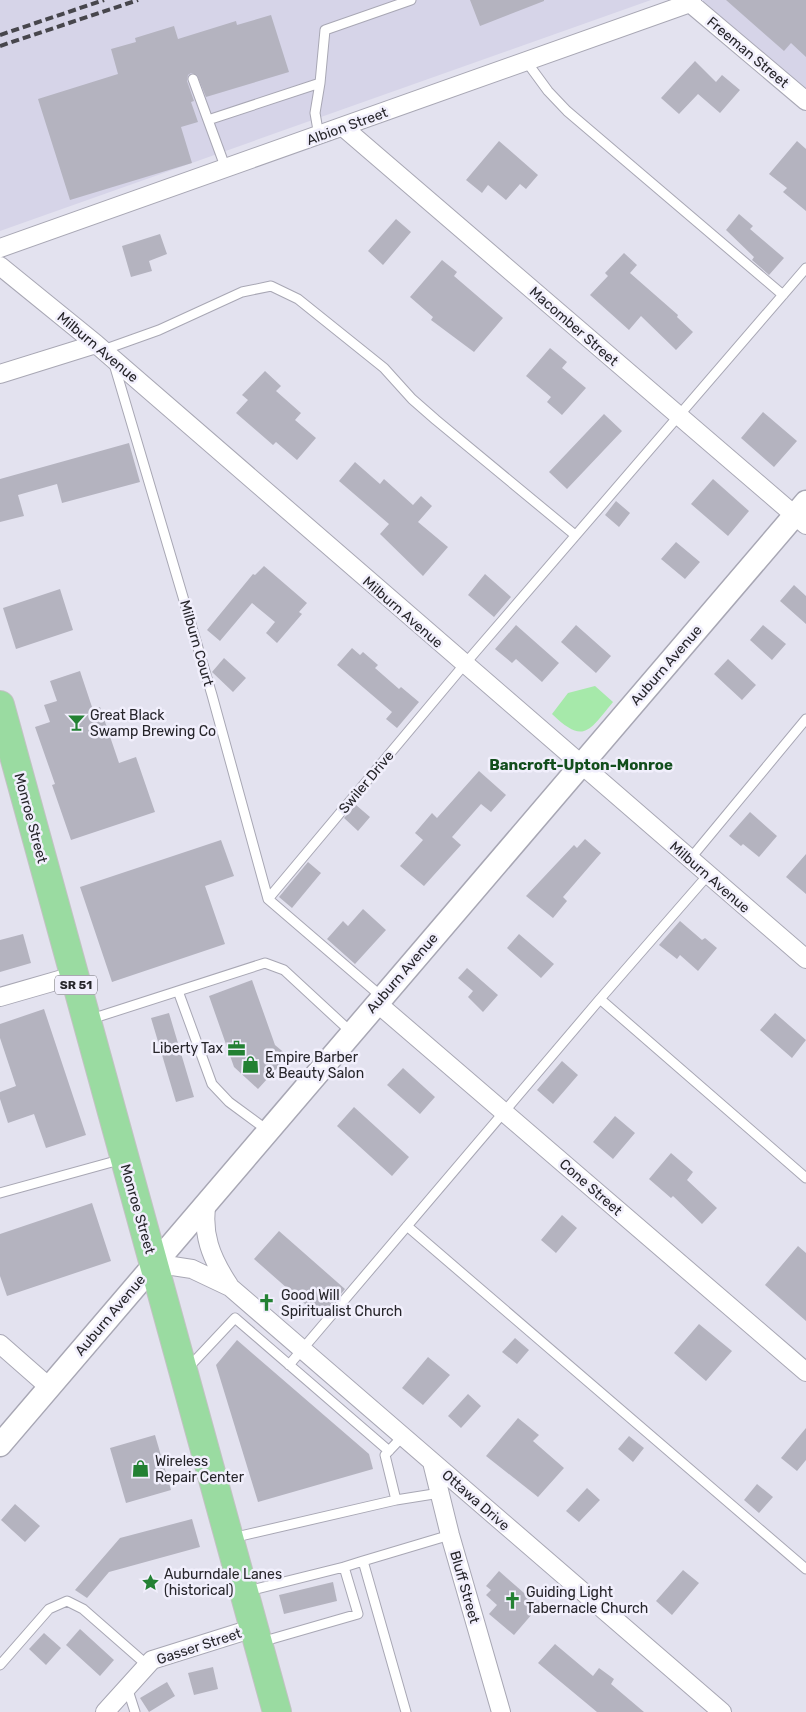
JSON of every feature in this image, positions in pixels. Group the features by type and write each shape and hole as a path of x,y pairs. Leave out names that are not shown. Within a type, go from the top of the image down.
{"main road":[{"name":"Monroe Street","path":"0,705 73,976 278,1712"}],"street":[{"name":"Albion Street","path":"0,248 319,136 691,1"},
{"name":"Freeman Street","path":"691,1 806,101"},
{"name":"Macomber Street","path":"343,127 680,417 802,514"},
{"name":"Milburn Avenue","path":"0,266 104,351 806,960"},
{"path":"0,374 104,351"},
{"name":"Auburn Avenue","path":"0,1445 153,1263 580,765 802,514"},
{"path":"0,997 73,976"},
{"name":"Cone Street","path":"379,1000 504,1112 806,1372"},
{"name":"Ottawa Drive","path":"207,1200 204,1219 206,1236 211,1254 230,1288"},
{"name":"Ottawa Drive","path":"153,1263 192,1269 230,1288 248,1302 722,1712"},
{"path":"0,1344 49,1387"},
{"name":"Bluff Street","path":"432,1462 450,1535 501,1712"},
{"name":"Gasser Street","path":"105,1712 152,1660 171,1653 256,1635"}],"lane":[{"path":"319,136 315,113 325,30 411,0"},
{"path":"526,61 548,91 567,111 784,295"},
{"path":"193,79 226,169"},
{"path":"208,120 320,83"},
{"name":"Swiler Drive","path":"268,899 464,665 662,435 680,417 806,268"},
{"path":"104,351 159,330 242,292 271,286 286,291 298,298 384,368 418,404 575,535"},
{"name":"Milburn Court","path":"104,351 212,695 268,899"},
{"path":"690,859 803,730 806,719"},
{"path":"289,1365 708,875"},
{"path":"268,899 379,1000"},
{"path":"86,1020 265,963 284,970 351,1032"},
{"path":"178,991 212,1084 229,1102 268,1130"},
{"path":"600,999 806,1178"},
{"path":"0,1193 124,1158"},
{"path":"407,1226 806,1570"},
{"path":"184,1373 248,1302"},
{"path":"234,1318 389,1451"},
{"path":"318,1390 332,1375"},
{"path":"354,1421 367,1406"},
{"path":"396,1500 385,1455 403,1436"},
{"path":"230,1539 396,1500 440,1493"},
{"path":"244,1592 344,1567 450,1535"},
{"path":"363,1561 406,1712"},
{"path":"256,1635 358,1614 344,1567"},
{"path":"0,1665 49,1609 67,1601 82,1609 146,1665"},
{"path":"126,1687 135,1712"}],"shaded area":[{"path":"0,0 651,0 0,231"},
{"path":"688,0 806,0 806,97"}],"green space":[{"path":"595,686 613,702 592,727 579,731 572,729 552,714 568,693"}],"building":[{"path":"470,0 544,0 544,1 480,26"},
{"path":"726,0 806,0 806,57 791,43 784,51"},
{"path":"271,15 289,72 206,97 197,75 191,73 188,75 187,81 194,101 191,102 198,122 181,127 192,163 70,200 38,99 118,74 111,49 136,42 135,38 174,26 178,39 236,21 237,25"},
{"path":"695,61 716,82 722,75 740,90 720,113 698,94 679,114 661,98"},
{"path":"499,141 538,175 526,189 520,184 506,200 488,185 482,193 466,180"},
{"path":"797,141 806,149 806,211 783,192 787,188 769,174"},
{"path":"739,214 753,226 750,229 784,258 769,275 752,260 754,257 726,230"},
{"path":"396,219 411,232 383,265 368,251"},
{"path":"160,234 167,254 149,261 152,271 131,277 122,246"},
{"path":"624,253 637,265 630,273 678,315 677,317 693,332 676,350 641,316 629,330 590,295 608,276 605,273"},
{"path":"442,260 457,272 454,276 503,318 474,352 431,320 433,317 410,297"},
{"path":"550,348 567,362 562,368 586,388 562,415 547,402 551,397 526,376"},
{"path":"265,371 281,386 276,391 301,413 295,420 316,438 297,460 276,442 273,445 236,413 248,400 242,395"},
{"path":"763,412 797,441 774,467 741,438"},
{"path":"604,414 622,431 567,489 549,472"},
{"path":"129,443 140,482 62,503 57,484 18,495 24,516 0,522 0,479"},
{"path":"355,462 380,484 384,479 413,505 421,496 432,506 418,522 448,547 423,576 380,534 389,524 339,481"},
{"path":"713,479 749,511 728,536 691,504"},
{"path":"616,501 630,513 619,527 605,515"},
{"path":"676,542 700,562 685,579 661,559"},
{"path":"264,566 307,603 299,612 302,614 277,643 266,633 275,622 252,603 220,641 207,630 253,574 255,575"},
{"path":"485,574 511,597 494,617 468,595"},
{"path":"794,585 806,596 806,624 780,601"},
{"path":"60,589 73,630 16,649 3,608"},
{"path":"516,625 559,663 542,682 516,659 512,663 495,649"},
{"path":"576,625 611,656 596,673 561,642"},
{"path":"763,625 786,644 772,660 750,640"},
{"path":"352,648 360,655 363,652 378,665 375,668 399,689 401,687 419,702 397,728 386,719 392,712 337,665"},
{"path":"224,658 246,678 233,692 212,672"},
{"path":"728,659 756,685 742,700 714,674"},
{"path":"80,671 93,710 100,707 119,763 136,757 155,812 71,840 52,785 55,784 35,727 50,722 44,705 57,701 50,681"},
{"path":"479,771 506,795 491,812 481,804 452,837 461,845 424,886 400,866 423,840 415,833 432,813 437,818"},
{"path":"356,805 370,817 358,831 344,818"},
{"path":"750,812 777,836 759,857 729,836"},
{"path":"585,839 601,853 563,897 567,901 553,918 526,896 574,845 577,848"},
{"path":"221,840 234,876 205,886 225,944 112,982 80,887"},
{"path":"806,854 806,894 786,877"},
{"path":"308,862 321,873 292,908 279,897"},
{"path":"363,909 386,930 355,964 327,939 343,921 348,926"},
{"path":"680,921 702,940 705,938 717,948 698,971 680,955 677,959 659,945"},
{"path":"23,934 31,963 0,972 0,940"},
{"path":"519,934 554,964 541,978 507,948"},
{"path":"467,968 498,995 483,1012 468,997 473,991 458,978"},
{"path":"252,980 275,1045 288,1056 258,1089 234,1067 209,996"},
{"path":"44,1009 86,1135 46,1148 34,1114 8,1123 0,1099 0,1092 16,1086 0,1038 0,1024"},
{"path":"169,1013 194,1097 176,1102 151,1018"},
{"path":"775,1013 806,1040 792,1058 760,1030"},
{"path":"562,1061 578,1075 553,1104 537,1090"},
{"path":"403,1068 435,1097 420,1114 387,1085"},
{"path":"354,1107 409,1157 392,1176 337,1126"},
{"path":"615,1116 635,1133 613,1159 593,1142"},
{"path":"671,1153 693,1172 687,1180 717,1208 702,1224 673,1196 671,1198 649,1179"},
{"path":"92,1203 111,1261 7,1296 0,1276 0,1234"},
{"path":"562,1215 577,1228 556,1253 541,1240"},
{"path":"279,1231 345,1289 321,1318 254,1259"},
{"path":"798,1246 806,1253 806,1321 765,1285"},
{"path":"699,1324 732,1351 706,1381 674,1353"},
{"path":"515,1338 529,1350 517,1364 502,1352"},
{"path":"237,1340 369,1454 373,1469 258,1502 216,1365"},
{"path":"428,1357 450,1375 423,1405 402,1388"},
{"path":"468,1394 481,1406 461,1428 448,1416"},
{"path":"518,1418 539,1435 533,1441 564,1468 538,1497 486,1456"},
{"path":"806,1428 806,1460 797,1471 781,1458"},
{"name":"Wireless Repair Center","path":"155,1435 171,1490 126,1503 110,1448"},
{"path":"629,1436 644,1448 633,1462 618,1449"},
{"path":"757,1484 773,1497 759,1513 744,1500"},
{"path":"587,1488 600,1500 579,1522 566,1511"},
{"path":"15,1504 40,1526 25,1542 1,1520"},
{"path":"192,1519 200,1547 109,1572 87,1598 75,1590 120,1538"},
{"path":"683,1570 699,1583 672,1615 656,1601"},
{"name":"Guiding Light Tabernacle Church","path":"499,1571 539,1606 514,1635 489,1614 497,1605 486,1595 491,1590 486,1586"},
{"path":"333,1582 337,1601 284,1614 279,1595"},
{"path":"80,1629 114,1660 100,1676 66,1645"},
{"path":"44,1633 61,1648 46,1665 29,1649"},
{"path":"555,1644 593,1676 599,1668 614,1679 611,1684 644,1712 597,1712 538,1663"},
{"path":"213,1667 218,1689 194,1695 188,1673"},
{"path":"167,1682 175,1696 149,1712 140,1698"}],"railway":[{"path":"0,35 104,0"},
{"path":"0,46 138,0"}],"place":[{"name":"Great Black Swamp Brewing Co","path":"76,723"},
{"name":"Liberty Tax","path":"237,1048"},
{"name":"Empire Barber & Beauty Salon","path":"251,1065"},
{"name":"Good Will Spiritualist Church","path":"267,1303"},
{"name":"Wireless Repair Center","path":"141,1469"},
{"name":"Auburndale Lanes (historical)","path":"150,1582"},
{"name":"Guiding Light Tabernacle Church","path":"512,1600"}],"district":[{"name":"Bancroft-Upton-Monroe","path":"581,765"}]}
